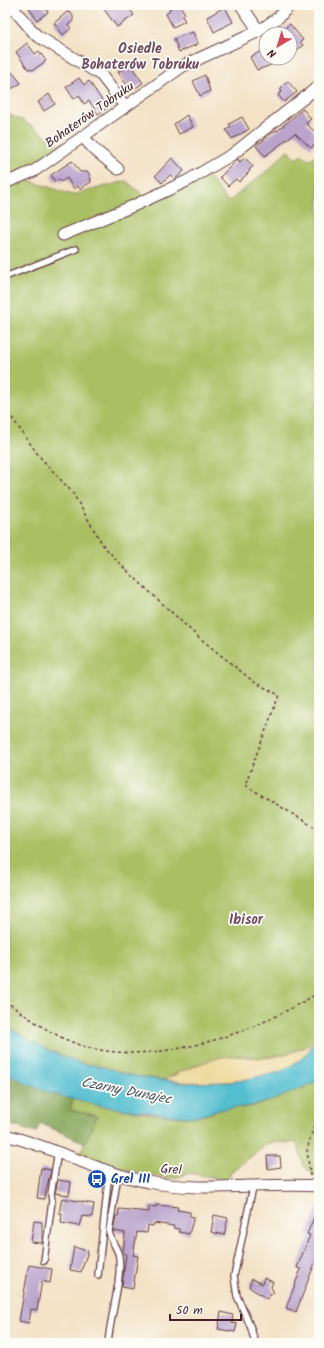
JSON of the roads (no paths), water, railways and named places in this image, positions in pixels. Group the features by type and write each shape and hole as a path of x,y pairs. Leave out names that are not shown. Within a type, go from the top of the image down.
{"street":[{"path":"241,5 258,30"},
{"name":"Bohaterów Tobruku","path":"266,26 280,17 290,5"},
{"path":"10,8 36,36 101,75 125,106"},
{"name":"Bohaterów Tobruku","path":"5,183 34,171 183,66 258,31"},
{"path":"63,235 133,206 187,181 233,154 319,86"},
{"path":"83,137 95,150 118,169"},
{"name":"Grel","path":"5,1135 31,1141 114,1173 151,1183 253,1187 316,1186"}],"lane":[{"path":"5,277 76,249"},
{"path":"44,1261 52,1201 51,1194 58,1151"},
{"path":"98,1275 114,1173"},
{"path":"108,1343 110,1321 119,1278 120,1255 110,1239 109,1231 114,1173"},
{"path":"253,1187 234,1276 237,1296 251,1328 255,1343"}],"water":[{"name":"Czarny Dunajec","path":"5,1026 48,1050 79,1063 104,1067 128,1075 183,1083 233,1082 280,1072 303,1058 319,1037 319,1081 260,1104 248,1107 224,1109 200,1116 177,1116 134,1111 57,1095 21,1081 5,1071"}],"place":[{"name":"Grel III","path":"97,1179"}],"district":[{"name":"Osiedle Bohaterów Tobruku","path":"140,58"},
{"name":"Ibisor","path":"246,920"}]}
